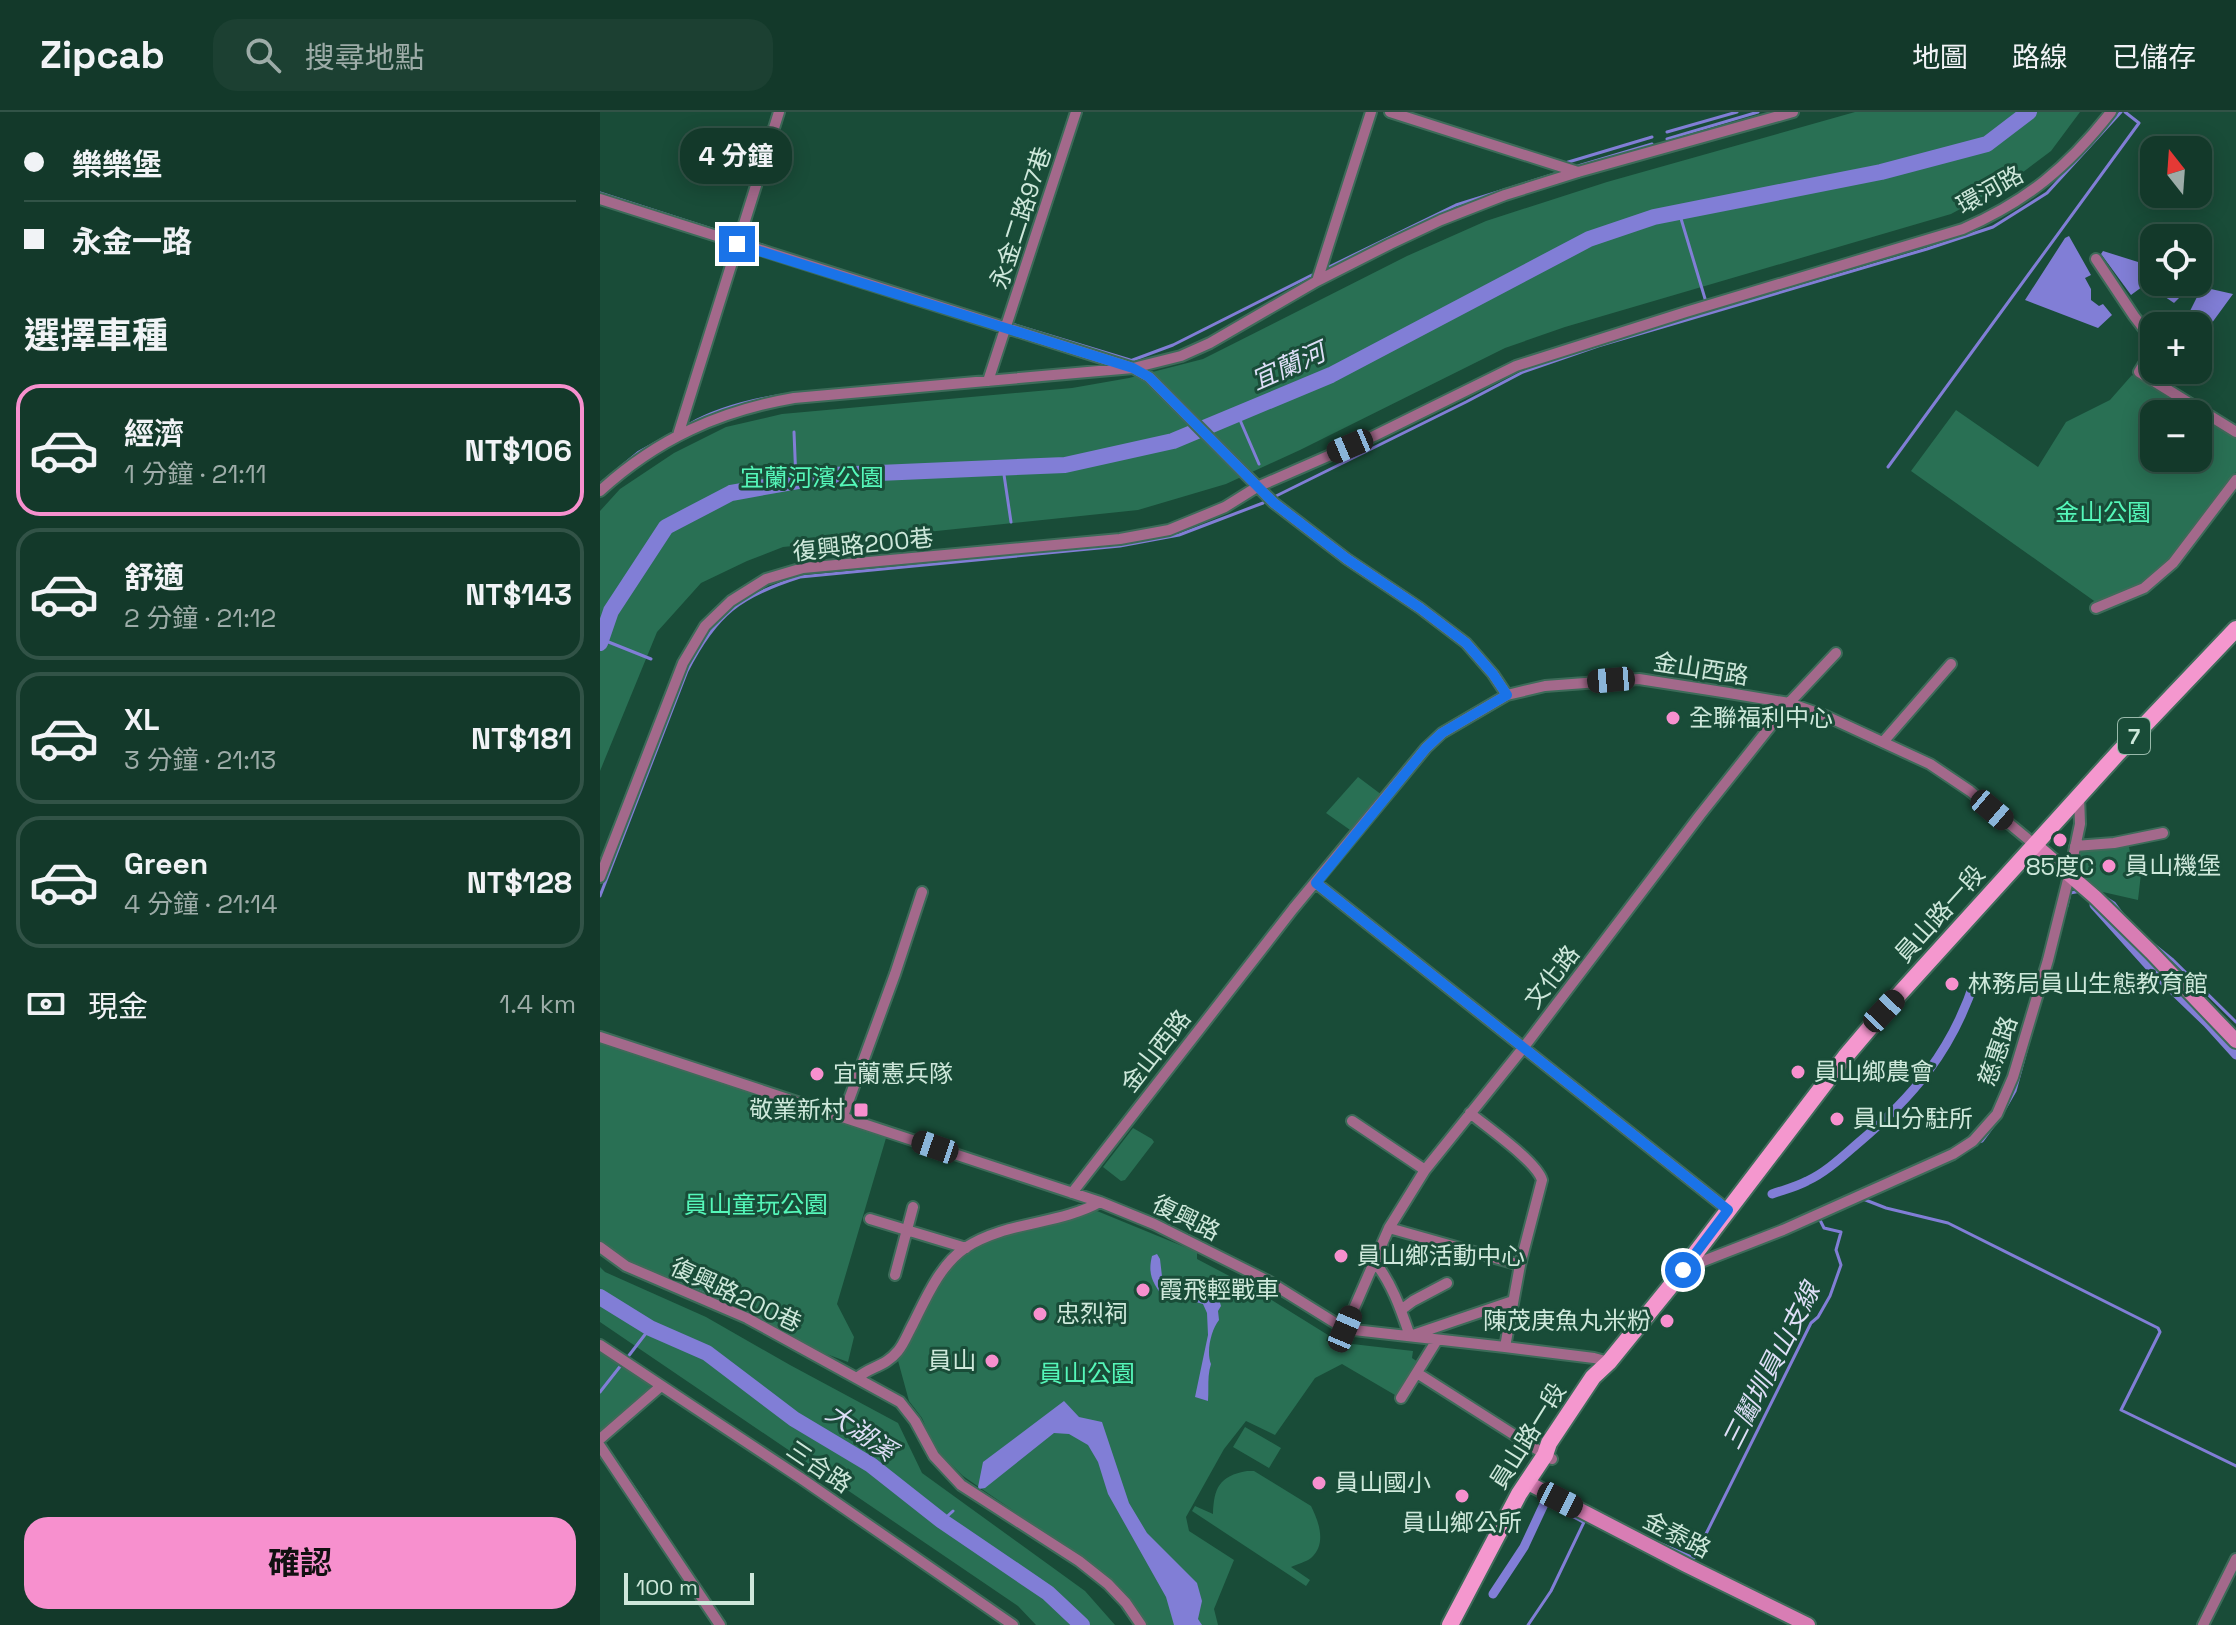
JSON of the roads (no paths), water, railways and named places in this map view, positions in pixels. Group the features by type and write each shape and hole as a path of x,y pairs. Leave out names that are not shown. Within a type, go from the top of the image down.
{"main road":[{"name":"員山路一段","path":"1450,1625 1549,1457 1549,1443 1593,1377 1609,1362 1683,1270 1884,1011 2236,629"},
{"name":"員山路一段","path":"1461,1625 1531,1485"}],"street":[{"path":"678,435 779,112"},
{"name":"永金二路97巷","path":"988,381 1076,112"},
{"path":"1317,281 1371,112"},
{"path":"1390,112 1578,172"},
{"path":"600,491 625,467 678,435 720,416 768,403 794,398 1133,368 1181,356 1210,343 1317,281 1441,220 1505,195 1578,172 1793,112"},
{"name":"環河路","path":"1257,487 1374,436 1516,366 1963,229 1997,214 2028,195 2062,167 2111,112"},
{"path":"600,199 1133,368 1149,377 1257,487 1317,537 1466,643 1507,695"},
{"path":"2096,259 2140,325"},
{"path":"2158,384 2236,432"},
{"path":"2096,608 2144,588 2173,563 2236,480"},
{"name":"復興路200巷","path":"600,877 683,663 705,626 731,601 754,586 766,579 803,568 1120,539 1169,530 1225,507 1257,487"},
{"name":"文化路","path":"1345,1329 1389,1228 1425,1170 1524,1047 1789,703 1836,653"},
{"path":"1883,742 1951,664"},
{"name":"金山西路","path":"1072,1193 1201,1026 1426,748 1442,733 1507,695 1545,686 1639,679 1789,703 1826,716 1930,764 1970,791 2035,845"},
{"name":"慈惠路","path":"1683,1270 1953,1154 1973,1141 1997,1114 2013,1077 2048,960 2080,824 2079,796"},
{"path":"2075,846 2114,843 2163,833"},
{"path":"2035,845 2095,897 2236,1041"},
{"path":"1316,883 1728,1210"},
{"path":"843,1116 922,892"},
{"name":"復興路","path":"600,1037 1100,1202 1154,1224 1268,1281 1345,1329 1609,1362"},
{"path":"1470,1113 1529,1161 1542,1180 1520,1265 1505,1347"},
{"path":"1352,1121 1425,1170"},
{"path":"857,1378 865,1371 884,1365 900,1350 929,1292 944,1269 966,1248 1026,1224 1083,1211 1100,1202"},
{"path":"895,1275 913,1207"},
{"path":"870,1219 966,1248"},
{"path":"1389,1228 1520,1265"},
{"name":"復興路200巷","path":"600,1247 626,1266 747,1318 900,1402 915,1421 934,1456 961,1485 1079,1561 1108,1584 1141,1625"},
{"path":"1374,1261 1401,1310 1410,1336 1513,1301"},
{"path":"1401,1310 1447,1283"},
{"path":"1401,1398 1437,1340"},
{"name":"三合路","path":"600,1345 802,1479 1013,1625"},
{"path":"1417,1373 1549,1457"},
{"path":"600,1439 661,1386"},
{"path":"600,1446 720,1625"},
{"name":"金泰路","path":"1531,1485 1808,1625"},
{"path":"2203,1625 2236,1559"}],"waterway":[{"path":"1667,132 1737,112"},
{"path":"1667,139 1758,112"},
{"name":"宜蘭河","path":"600,643 611,611 666,527 731,493 832,475 1065,465 1173,441 1331,375 1589,239 1654,217 1881,172 1987,144 2029,112"},
{"path":"1274,497 1523,372 1598,346 1993,227 2047,193 2121,112"},
{"path":"1888,467 2139,123 2125,112"},
{"path":"1565,163 1652,137"},
{"path":"1578,166 1652,144"},
{"path":"1329,267 1456,205 1558,173"},
{"path":"600,193 730,235"},
{"path":"1679,212 1706,302"},
{"path":"746,240 765,246"},
{"path":"1130,361 1173,345 1312,275"},
{"path":"1015,325 1130,360"},
{"path":"688,425 734,406 783,395"},
{"path":"1240,420 1259,464"},
{"path":"794,432 796,481"},
{"path":"600,484 639,452 673,433"},
{"path":"1003,468 1011,522"},
{"path":"600,896 687,671 708,635 746,600 800,577 1120,546 1179,535 1263,503"},
{"path":"601,639 651,659"},
{"name":"三鬮圳員山支線","path":"2067,906 2070,893 2081,891"},
{"path":"2106,898 2123,915"},
{"path":"2094,905 2236,1055"},
{"path":"2148,940 2173,960 2236,1022"},
{"path":"1772,1194 1814,1178 1896,1109 1942,1051 1966,1006 1975,980"},
{"name":"三鬮圳員山支線","path":"2003,1112 2015,1091 2031,1033"},
{"name":"三鬮圳員山支線","path":"1975,1143 1982,1141 1999,1118"},
{"path":"1863,1199 1886,1208 1948,1223 2158,1328 2160,1332 2121,1410 2236,1466"},
{"name":"三鬮圳員山支線","path":"1655,1541 1694,1558 1811,1323 1830,1296 1841,1265 1836,1250 1841,1232 1824,1228 1818,1216"},
{"path":"693,1289 730,1305"},
{"name":"大湖溪","path":"600,1297 650,1328 707,1353 794,1419 871,1465 942,1521 1048,1593 1082,1625"},
{"path":"627,1358 650,1328"},
{"path":"600,1392 622,1364"},
{"path":"603,1442 646,1505"},
{"path":"1545,1502 1583,1522"},
{"path":"1493,1594 1524,1547 1545,1502"},
{"path":"942,1521 953,1511"},
{"name":"三鬮圳員山支線","path":"1528,1625 1551,1591 1585,1520"}],"place":[{"name":"全聯福利中心","path":"1673,718"},
{"name":"85度C","path":"2060,840"},
{"name":"員山機堡","path":"2109,866"},
{"name":"林務局員山生態教育館","path":"1952,984"},
{"name":"員山鄉農會","path":"1798,1072"},
{"name":"宜蘭憲兵隊","path":"817,1074"},
{"name":"敬業新村","path":"861,1110"},
{"name":"員山分駐所","path":"1837,1119"},
{"name":"員山鄉活動中心","path":"1341,1256"},
{"name":"霞飛輕戰車","path":"1143,1290"},
{"name":"忠烈祠","path":"1040,1314"},
{"name":"陳茂庚魚丸米粉","path":"1667,1321"},
{"name":"員山","path":"992,1361"},
{"name":"員山國小","path":"1319,1483"},
{"name":"員山鄉公所","path":"1462,1496"}],"park label":[{"name":"宜蘭河濱公園","path":"812,478"},
{"name":"金山公園","path":"2103,513"},
{"name":"員山童玩公園","path":"756,1205"},
{"name":"員山公園","path":"1087,1374"}]}
